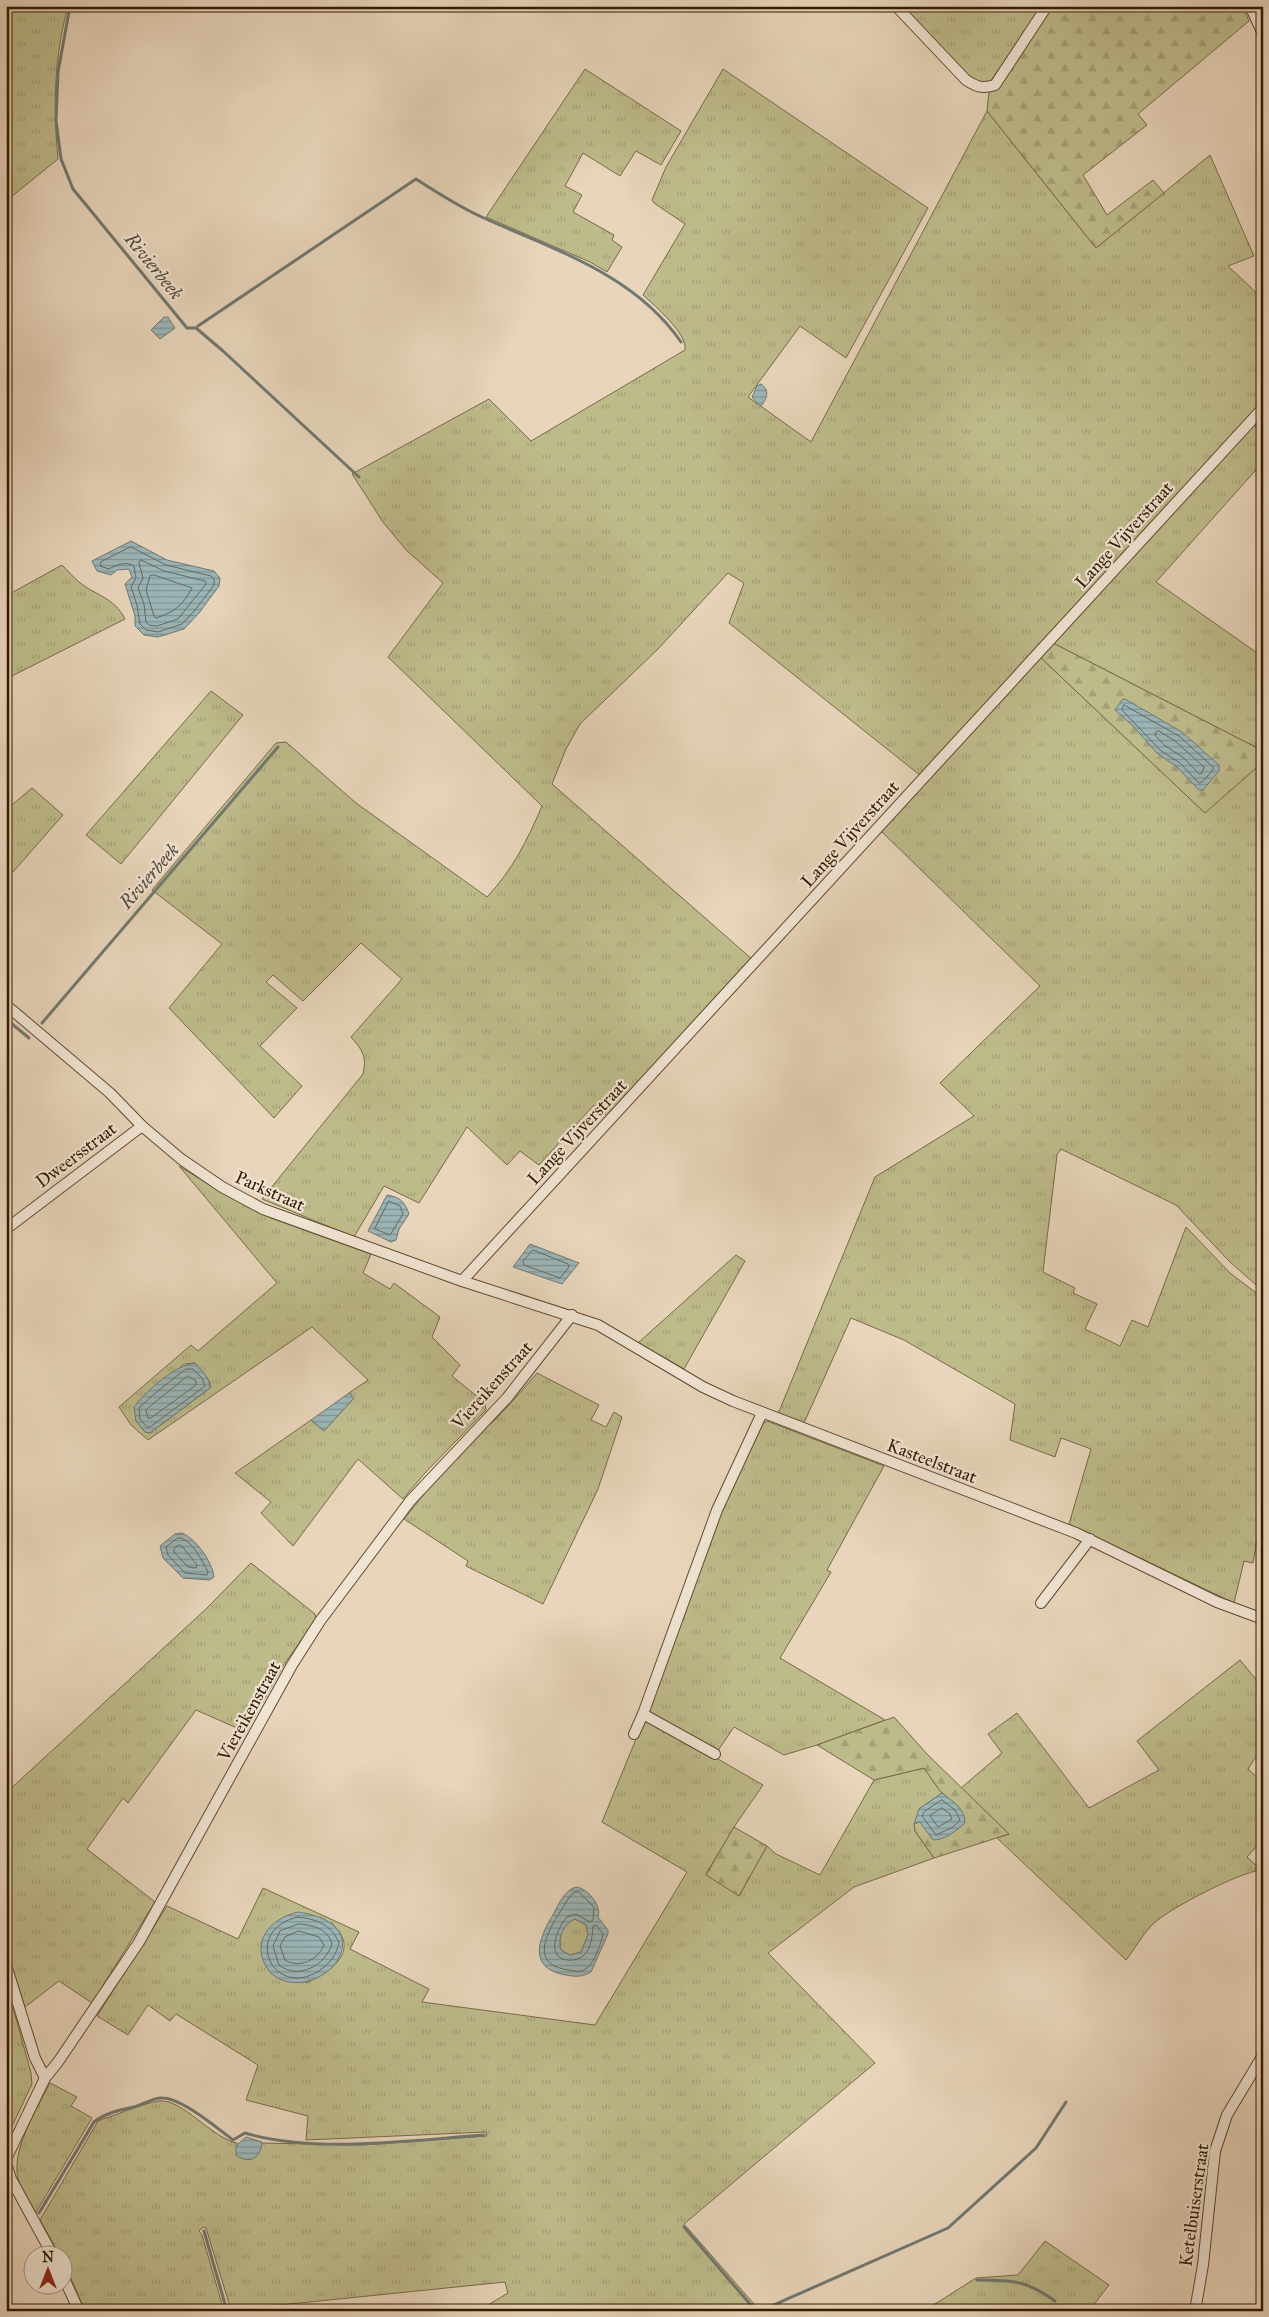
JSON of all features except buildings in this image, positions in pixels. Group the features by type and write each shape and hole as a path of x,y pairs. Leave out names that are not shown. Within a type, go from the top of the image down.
{"street":[{"path":"896,6 966,80 976,87 983,88 994,86 1048,6"},
{"path":"1250,6 1263,34"},
{"name":"Lange Vijverstraat","path":"462,1282 1263,408"},
{"name":"Parkstraat","path":"6,1005 110,1093 142,1126 182,1160 222,1187 263,1209 462,1282 572,1315"},
{"name":"Dweersstraat","path":"6,1229 142,1126"},
{"name":"Kasteelstraat","path":"572,1315 598,1325 703,1387 762,1413 1090,1539 1217,1602 1263,1618"},
{"name":"Viereikenstraat","path":"6,2161 44,2078 64,2054 139,1942 292,1665 320,1621 410,1500 507,1398 572,1315"},
{"path":"634,1734 643,1714 713,1519 762,1413"},
{"path":"1041,1603 1090,1539"},
{"path":"643,1714 715,1754"},
{"path":"6,1965 35,2058 44,2078"},
{"name":"Ketelbuiserstraat","path":"1194,2311 1203,2265 1215,2151 1227,2115 1263,2055"},
{"path":"6,2161 11,2179 47,2244"},
{"path":"71,2294 79,2311"}],"green space":[{"path":"6,6 68,6 57,63 55,120 58,159 6,201"},
{"path":"902,6 1043,6 990,82 977,83 967,76"},
{"path":"1043,6 1242,6 1249,21 1138,114 1147,125 1083,175 1107,215 1153,180 1164,193 1096,248 987,111 990,82"},
{"path":"585,69 681,131 661,165 636,151 620,176 583,153 565,186 582,195 573,212 614,235 612,240 622,247 607,272 590,262 486,217"},
{"path":"723,69 928,208 846,358 800,326 748,397 811,442 987,111 1096,248 1210,155 1254,256 1228,266 1263,299 1263,400 921,776 729,623 744,583 728,573 658,649 580,724 566,749 552,784 753,960 607,1116 594,1105 539,1165 520,1151 507,1165 467,1127 419,1203 384,1186 354,1237 262,1199 363,1074 363,1054 351,1037 402,979 361,943 303,1001 273,975 266,982 297,1008 260,1046 302,1086 274,1118 169,1008 222,944 152,890 276,743 286,742 356,803 487,897 512,865 542,806 388,657 443,583 406,550 383,522 352,474 489,399 531,441 685,350 685,343 676,328 643,295 685,224 652,200 666,167"},
{"path":"1253,424 1263,432 1263,462 1156,582 1263,657 1263,751 1053,643"},
{"path":"62,565 85,587 116,606 125,619 6,679 6,596"},
{"path":"1053,643 1263,751 1263,762 1205,813 1040,657"},
{"path":"1040,657 1204,812 1263,762 1263,1291 1230,1262 1176,1205 1061,1149 1057,1155 1043,1272 1075,1288 1073,1293 1097,1304 1085,1329 1120,1346 1132,1320 1148,1327 1186,1227 1230,1273 1263,1298 1263,1505 1253,1563 1244,1561 1234,1603 1069,1524 1091,1449 1061,1438 1055,1457 1010,1440 1015,1404 904,1340 851,1318 804,1423 778,1414 875,1177 974,1116 940,1083 1040,986 880,830"},
{"path":"211,691 243,715 121,864 86,835"},
{"path":"32,788 63,815 6,880 6,810"},
{"path":"179,1166 226,1195 271,1218 371,1254 363,1273 390,1289 394,1283 440,1317 432,1337 460,1365 452,1376 485,1403 486,1410 425,1473 403,1499 358,1459 293,1546 261,1513 271,1502 235,1473 311,1420 324,1431 354,1398 349,1393 368,1380 312,1327 148,1440 131,1425 119,1407 191,1345 198,1351 277,1283","holes":["195,1363 210,1382 210,1388 150,1433 145,1432 136,1421 138,1402 184,1364"]},
{"path":"736,1255 745,1261 684,1369 638,1343"},
{"path":"537,1373 599,1405 591,1420 606,1427 614,1412 622,1417 598,1489 543,1604 466,1566 468,1561 404,1519 434,1482 477,1435 496,1419"},
{"path":"767,1421 884,1466 827,1570 831,1572 780,1658 885,1720 784,1755 734,1727 717,1752 650,1714 649,1707 717,1518 762,1424"},
{"path":"251,1563 315,1614 316,1619 283,1666 246,1732 196,1710 128,1803 123,1798 87,1849 155,1902 92,2003 59,1981 25,2007 6,1950 6,1793 206,1609"},
{"path":"1240,1660 1263,1688 1263,1746 1248,1769 1263,1783 1263,1839 1247,1857 1261,1870 1237,1877 1222,1884 1163,1916 1146,1931 1126,1960 997,1838 1009,1834 961,1788 1002,1753 988,1734 1017,1713 1089,1808 1159,1770 1137,1741"},
{"path":"645,1717 763,1785 734,1827 706,1874 739,1896 767,1846 776,1854 820,1875 874,1780 924,1768 942,1793 919,1809 915,1831 934,1858 854,1887 768,1953 875,2063 684,2224 754,2304 746,2309 747,2311 478,2311 508,2293 505,2282 231,2310 206,2228 203,2227 199,2231 202,2235 224,2311 85,2311 72,2281 72,2244 53,2244 40,2220 98,2121 146,2104 159,2101 168,2102 178,2106 228,2140 237,2143 238,2150 261,2143 363,2145 487,2136 486,2132 306,2140 308,2116 246,2100 258,2065 176,2014 170,2021 148,2005 128,2035 97,2016 167,1906 238,1939 263,1888 359,1932 350,1949 429,1989 422,2002 595,2025 687,1872 602,1822","holes":["331,1922 341,1934 344,1950 337,1963 319,1977 306,1983"]},
{"path":"894,1717 927,1754 1009,1834 934,1858 915,1831 914,1824 920,1821 933,1840 959,1807 940,1791 924,1768 874,1780 817,1745"},
{"path":"734,1827 767,1846 739,1896 706,1875"},
{"path":"575,1919 586,1925 588,1935 581,1952 570,1955 561,1950 560,1941 564,1928"},
{"path":"6,1982 31,2073 32,2084 6,2139"},
{"path":"50,2083 77,2097 71,2106 92,2118 35,2214 19,2182 18,2158 26,2131"},
{"path":"1045,2241 1109,2285 1089,2311 924,2311 976,2278 1018,2275"}],"water":[{"path":"164,317 168,317 175,328 160,339 151,330"},
{"path":"761,384 766,389 767,394 760,406 752,397 757,386"},
{"path":"131,541 167,560 214,571 220,578 219,586 199,613 184,629 158,637 144,635 135,626 135,616 125,584 132,577 129,569 117,570 111,575 97,571 92,561"},
{"path":"1125,699 1182,732 1219,765 1219,771 1203,790 1199,790 1177,767 1157,753 1133,726 1115,710 1122,700"},
{"path":"387,1195 401,1201 406,1206 409,1214 399,1229 396,1240 391,1242 368,1231"},
{"path":"530,1244 579,1263 562,1284 513,1267"},
{"path":"195,1363 207,1378 210,1388 150,1433 145,1432 136,1421 134,1407 170,1374 179,1368"},
{"path":"349,1393 354,1398 324,1431 311,1420"},
{"path":"182,1533 198,1545 207,1558 214,1577 210,1580 183,1578 163,1558 160,1546 175,1534"},
{"path":"942,1793 960,1809 965,1823 946,1837 933,1840 920,1822 914,1824 919,1809"},
{"path":"576,1887 585,1890 593,1898 598,1907 598,1917 608,1930 608,1934 591,1972 579,1976 566,1975 545,1966 540,1958 539,1950 544,1931 563,1897","holes":["575,1919 586,1925 588,1935 581,1952 570,1955 561,1950 562,1932 568,1924"]},
{"path":"298,1912 323,1919 337,1930 342,1943 340,1956 331,1968 318,1977 302,1982 285,1981 274,1976 263,1961 262,1942 265,1934 278,1920"},
{"path":"246,2137 262,2142 257,2156 250,2160 236,2155 236,2146"}],"waterway":[{"name":"Rivierbeek","path":"70,6 58,72 56,121 61,159 73,189 187,328 196,328 223,351 359,477"},
{"path":"198,326 416,179 468,210 567,254 618,282 641,299 662,319 681,342"},
{"name":"Rivierbeek","path":"42,1023 278,747"},
{"name":"Rivierbeek","path":"6,1019 29,1038"},
{"path":"39,2213 94,2122 108,2114 159,2098 180,2103 233,2140 245,2133 301,2143 332,2144 363,2144 484,2135"},
{"path":"760,2311 948,2228 1036,2148 1066,2102"},
{"path":"684,2227 756,2311"},
{"path":"204,2231 227,2311"},
{"path":"977,2280 1000,2280 1027,2285 1055,2301"}]}
